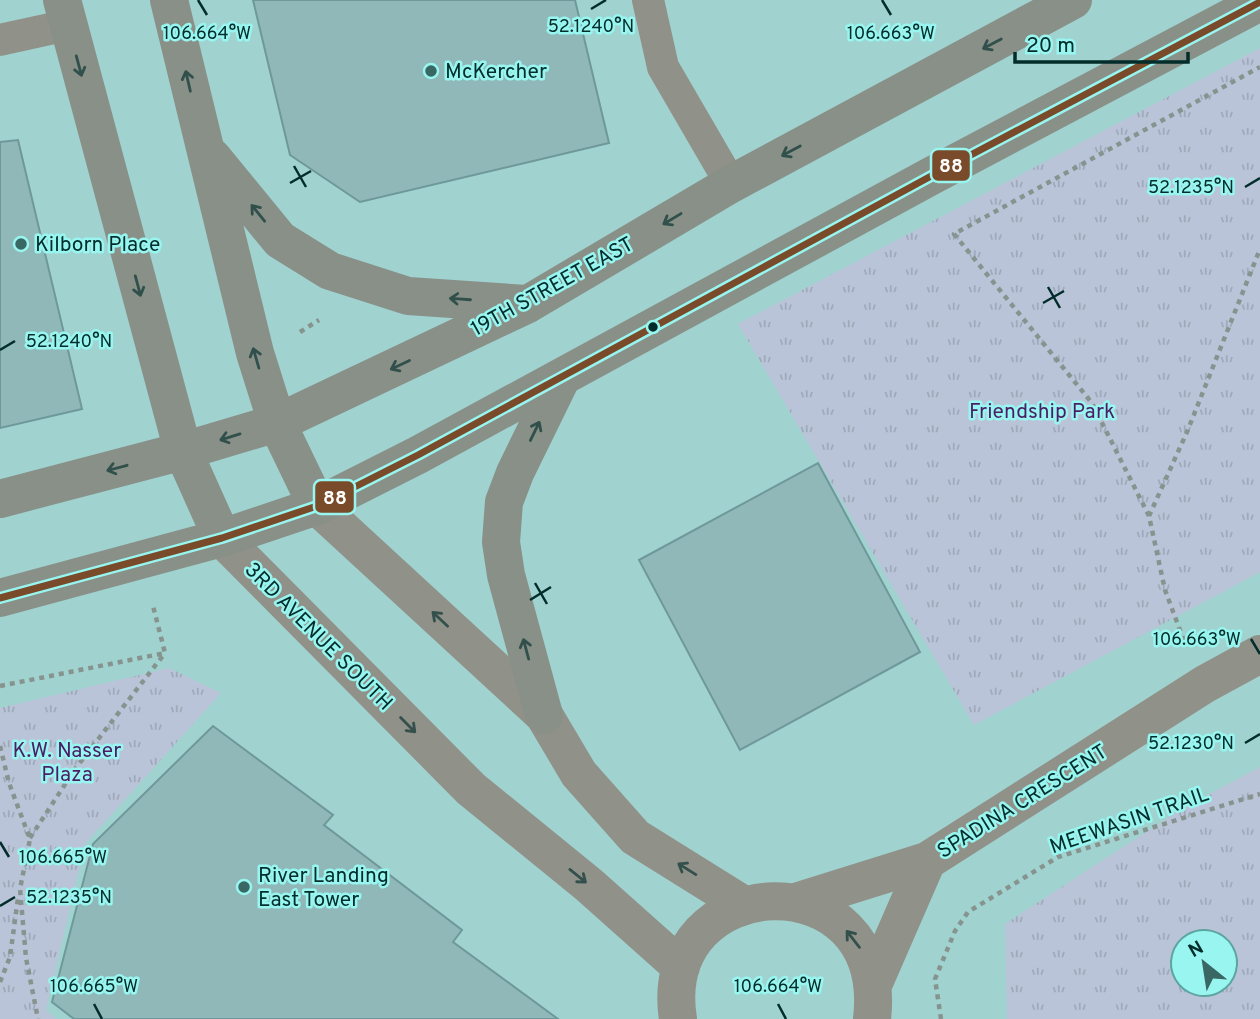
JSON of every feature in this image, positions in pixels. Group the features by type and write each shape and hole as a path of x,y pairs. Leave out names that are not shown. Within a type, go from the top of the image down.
{"main road":[{"path":"169,0 255,353 276,423 317,506"},
{"name":"19TH STREET EAST","path":"0,499 183,451 276,423 528,304 731,184 1073,0"},
{"path":"0,598 222,538 317,506 418,455 1151,58 1215,12 1260,2"},
{"name":"3RD AVENUE SOUTH","path":"65,13 183,451 222,538"},
{"path":"204,148 280,240 330,271 408,296 528,304"},
{"path":"544,715 506,575 501,542 505,502 512,482 562,377"}],"street":[{"path":"317,506 544,715 579,774 635,837 744,905"},
{"name":"3RD AVENUE SOUTH","path":"222,538 471,789 589,885 681,967"},
{"name":"SPADINA CRESCENT","path":"796,902 927,861 1205,684 1260,654"},
{"name":"SPADINA CRESCENT","path":"873,1002 927,861"},
{"path":"678,1019 676,993 681,967 692,944 706,927 724,914 744,905 768,900 796,902 816,908 852,936 862,951 873,1002"}],"lane":[{"path":"649,0 663,67 731,184"},
{"path":"0,40 65,13"}],"path":[{"path":"1205,684 1185,646 1165,590 1149,516 1092,403 954,234 1260,67"},
{"path":"1149,516 1187,432 1260,249"},
{"path":"141,560 164,653"},
{"path":"0,686 164,653"},
{"path":"0,982 10,957 30,839 75,769 164,653"},
{"path":"0,746 9,783 30,839"},
{"name":"MEEWASIN TRAIL","path":"942,1019 935,979 955,931 968,912 1058,857 1260,794"},
{"path":"20,889 26,958 38,1019"}],"green space":[{"name":"Friendship Park","path":"1260,48 1260,572 974,725 738,324"},
{"name":"K.W. Nasser Plaza","path":"169,668 221,693 85,844 46,1010 56,1019 0,1019 0,708"},
{"path":"1260,767 1260,1019 1007,1019 1005,924 1180,810"}],"building":[{"name":"McKercher","path":"253,0 575,0 609,143 360,202 290,155"},
{"name":"Kilborn Place","path":"18,140 82,409 0,428 0,142"},
{"path":"818,463 920,652 740,750 639,560"},
{"name":"River Landing East Tower","path":"213,726 333,815 324,825 462,930 453,942 558,1019 74,1019 52,1002 93,844"}],"transit line":[{"name":"88","path":"0,598 222,538 317,506 418,455 933,175 1260,2"}],"place":[{"name":"McKercher","path":"431,71"},
{"name":"Kilborn Place","path":"21,244"},
{"name":"River Landing East Tower","path":"244,887"}]}
